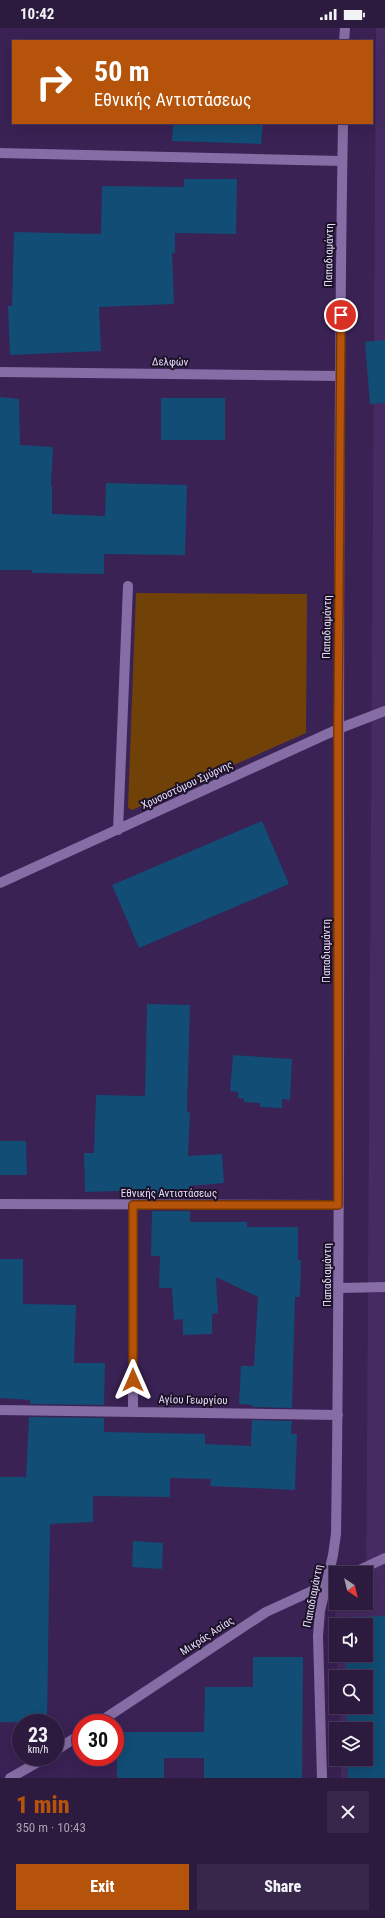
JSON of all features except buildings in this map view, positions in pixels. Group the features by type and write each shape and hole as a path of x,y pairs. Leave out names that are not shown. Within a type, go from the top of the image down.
{"street":[{"path":"344,40 345,28"},
{"name":"Παπαδιαμάντη","path":"322,1778 318,1636 336,1534 340,1288 338,1205 338,729 343,124"},
{"path":"0,152 342,161"},
{"name":"Δελφών","path":"0,372 340,376"},
{"path":"118,830 128,586"},
{"name":"Χρυσοστόμου Σμύρνης","path":"0,883 338,729 385,711"},
{"name":"Εθνικής Αντιστάσεως","path":"0,1204 338,1205"},
{"path":"133,1205 133,1412"},
{"path":"340,1288 385,1287"},
{"name":"Αγίου Γεωργίου","path":"0,1410 338,1414"},
{"path":"368,1566 385,1558"},
{"name":"Μικράς Ασίας","path":"112,1714 266,1612 329,1583"},
{"path":"10,1778 31,1766"}],"shaded area":[{"path":"376,28 385,28 385,1778 341,1778 341,1766 373,1766 373,1722 340,1722 339,1714 373,1714 373,1670 338,1670 337,1662 373,1662 373,1618 336,1618 335,1610 373,1610 373,1566 366,1566"},
{"path":"136,593 307,594 306,733 132,810 128,808"}],"route":[{"path":"133,1380 133,1205 338,1205 338,729 341,315"}]}
